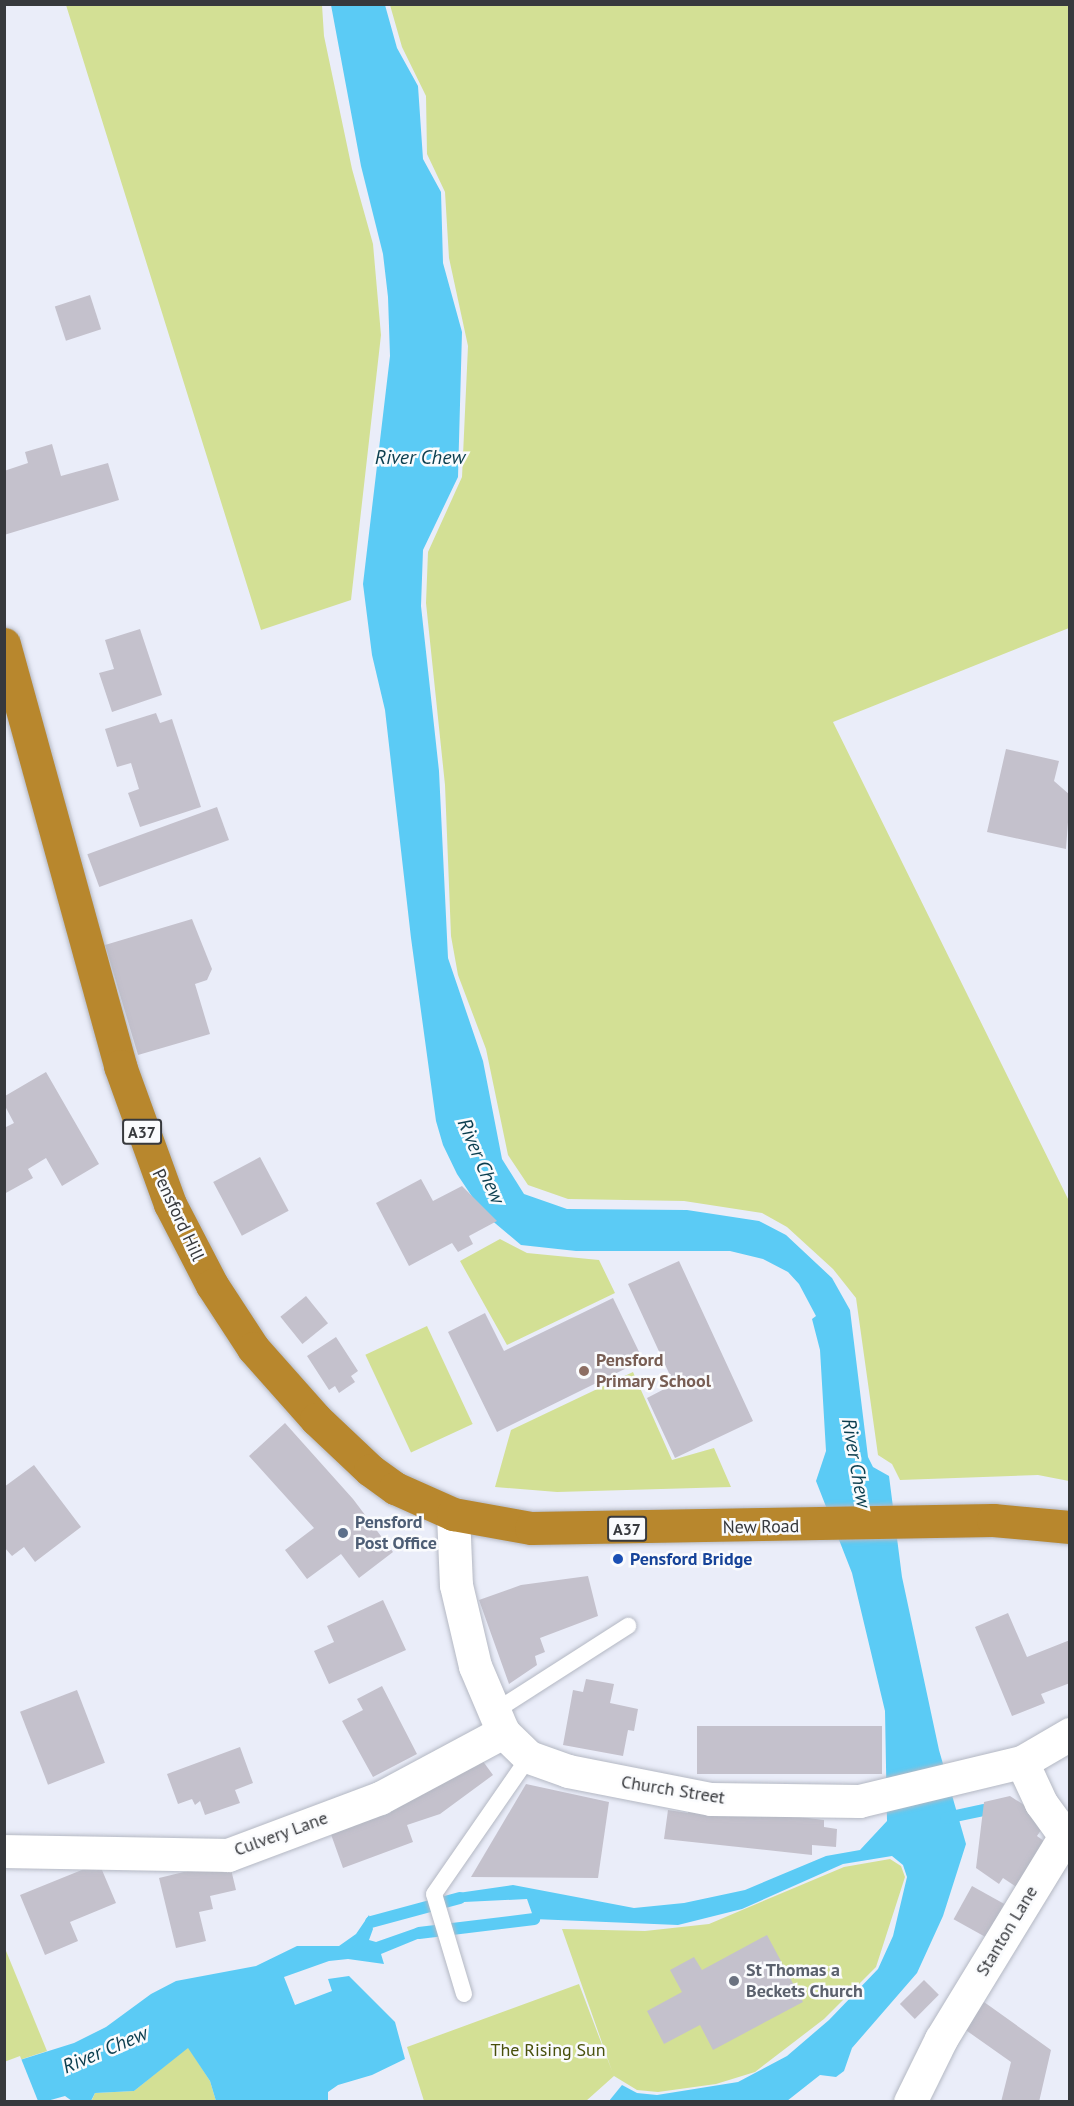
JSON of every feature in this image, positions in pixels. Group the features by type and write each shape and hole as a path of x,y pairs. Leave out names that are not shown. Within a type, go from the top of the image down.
{"highway":[{"name":"Pensford Hill","path":"4,644 120,1066 153,1161 187,1240 232,1319 316,1419 395,1488 453,1515"},
{"name":"New Road","path":"453,1515 531,1528 802,1526 993,1520 1070,1527"}],"street":[{"name":"Church Street","path":"453,1515 456,1585 475,1666 500,1721 529,1757 568,1772 711,1799 865,1800 966,1778 1022,1762 1070,1734"},
{"name":"Culvery Lane","path":"4,1851 228,1854 380,1798 500,1721"},
{"name":"Stanton Lane","path":"910,2102 941,2039 1067,1839 1041,1803 1022,1762"}],"lane":[{"path":"500,1721 628,1626"},
{"path":"464,1994 434,1894 529,1757"}],"green space":[{"path":"66,5 322,5 324,36 352,169 373,244 381,335 351,600 261,630"},
{"path":"390,5 1069,5 1069,628 833,722 1069,1201 1069,1481 1038,1475 900,1480 892,1464 878,1455 856,1298 833,1269 787,1227 762,1213 684,1201 568,1199 528,1185 508,1155 486,1049 458,975 451,936 445,785 426,603 428,552 462,477 468,346 449,258 445,192 427,154 426,96 402,47"},
{"path":"500,1239 527,1253 599,1260 615,1293 507,1345 460,1261"},
{"path":"427,1326 473,1424 411,1453 365,1355"},
{"path":"633,1372 672,1460 714,1448 731,1487 557,1492 495,1487 511,1430"},
{"name":"The Rising Sun","path":"890,1859 901,1866 905,1877 876,1967 824,2019 755,2072 716,2084 658,2092 637,2090 614,2076 586,2101 424,2101 407,2047 579,1984 612,2071 562,1929 645,1931 709,1924 844,1867"},
{"path":"4,1946 47,2051 4,2065"},
{"path":"188,2047 210,2081 216,2101 91,2102 95,2093 134,2091"}],"water":[{"name":"River Chew","path":"331,5 385,5 397,48 418,86 423,159 441,192 443,263 462,332 458,477 423,550 421,606 439,771 448,958 483,1061 502,1159 524,1194 567,1209 687,1210 759,1221 786,1235 832,1278 850,1310 868,1457 873,1467 889,1476 902,1577 939,1750 966,1844 943,1916 917,1973 852,2048 844,2071 836,2077 820,2075 787,2101 609,2101 622,2085 637,2093 657,2095 738,2082 787,2056 829,2020 878,1969 893,1936 907,1877 903,1865 892,1856 843,1864 742,1909 678,1925 534,1919 527,1899 464,1902 458,1893 513,1885 634,1908 684,1903 745,1890 826,1856 860,1850 887,1821 885,1711 852,1573 816,1481 826,1451 820,1350 812,1319 816,1316 799,1284 788,1272 763,1259 730,1251 576,1251 521,1245 483,1213 457,1174 443,1145 436,1121 411,938 385,710 372,655 363,584 390,356 388,297 383,254 361,166"},
{"name":"River Chew","path":"369,1915 373,1929 369,1940 376,1942 416,1928 420,1938 381,1954 384,1964 348,1959 329,1961 284,1977 295,2005 332,1991 328,1979 349,1976 395,2022 405,2059 372,2075 338,2085 328,2092 328,2101 216,2101 210,2081 188,2048 134,2091 95,2093 91,2101 72,2101 65,2096 47,2101 5,2101 4,2065 74,2043 106,2027 151,1994 176,1981 256,1966 297,1946 339,1946 356,1934"}],"pier":[{"path":"20,2056 38,2101 5,2101 4,2062"}],"building":[{"path":"90,295 101,329 66,341 55,306"},
{"path":"52,444 61,476 108,463 119,500 4,535 4,471 28,463 25,452"},
{"path":"140,629 162,695 112,712 99,673 114,669 105,640"},
{"path":"156,713 160,723 172,719 201,807 140,827 128,793 139,789 131,763 117,767 105,729"},
{"path":"1006,749 1059,761 1054,781 1070,795 1066,849 987,832"},
{"path":"217,807 229,840 99,887 87,854"},
{"path":"192,919 212,969 207,980 195,984 210,1034 138,1055 105,945"},
{"path":"46,1072 99,1164 62,1186 46,1158 28,1169 33,1178 4,1194 4,1128 14,1123 5,1106 5,1096"},
{"path":"260,1157 289,1211 242,1236 213,1182"},
{"path":"421,1179 433,1201 462,1186 497,1221 469,1236 473,1244 458,1252 452,1243 409,1266 376,1203"},
{"path":"679,1261 753,1421 675,1458 647,1398 674,1384 628,1284"},
{"path":"306,1296 328,1323 302,1344 280,1317"},
{"path":"613,1298 643,1360 497,1432 448,1332 485,1313 504,1351"},
{"path":"336,1337 358,1371 351,1376 355,1382 339,1393 335,1386 329,1390 307,1356"},
{"path":"285,1423 353,1499 393,1552 359,1578 341,1554 307,1579 285,1550 314,1528 249,1456"},
{"path":"34,1465 81,1527 35,1562 24,1547 12,1556 4,1547 4,1487"},
{"path":"588,1576 598,1616 540,1638 545,1652 535,1656 537,1665 509,1684 479,1600 521,1585"},
{"path":"383,1600 406,1650 329,1684 314,1651 334,1642 327,1626"},
{"path":"1008,1613 1027,1657 1070,1640 1070,1683 1041,1694 1045,1703 1012,1716 975,1627"},
{"path":"586,1679 614,1684 610,1703 638,1709 634,1731 628,1730 623,1756 563,1745 573,1690 583,1692"},
{"path":"382,1686 417,1754 373,1777 342,1721 363,1710 357,1699"},
{"path":"77,1690 105,1763 48,1785 20,1712"},
{"path":"697,1726 882,1726 882,1774 697,1774"},
{"path":"240,1747 253,1783 235,1790 240,1803 205,1815 200,1801 195,1805 192,1799 178,1804 167,1774"},
{"path":"482,1760 493,1775 440,1814 407,1825 413,1842 343,1868 328,1826"},
{"path":"526,1784 609,1802 598,1878 471,1877"},
{"path":"1010,1796 1038,1814 1045,1824 1037,1836 1048,1844 1018,1888 1003,1878 999,1884 976,1868 984,1802"},
{"path":"689,1803 824,1820 824,1827 837,1829 836,1847 812,1845 812,1855 664,1839 668,1810 688,1813"},
{"path":"229,1861 236,1890 210,1896 213,1909 199,1912 206,1941 176,1948 159,1878"},
{"path":"99,1863 116,1903 70,1922 78,1941 45,1955 20,1895"},
{"path":"972,1886 1004,1904 986,1937 954,1919"},
{"name":"St Thomas a Beckets Church","path":"767,1935 803,2002 713,2050 700,2025 664,2044 647,2011 682,1992 670,1970 694,1957 702,1970"},
{"path":"924,1980 939,1995 915,2019 900,2004"},
{"path":"977,1997 1051,2050 1039,2102 1001,2102 1011,2062 960,2026"}],"waterway":[{"path":"946,1818 983,1810"},
{"name":"River Chew","path":"371,1922 460,1898"},
{"name":"River Chew","path":"419,1933 534,1919"}],"place":[{"name":"Pensford Primary School","path":"584,1371"},
{"name":"Pensford Post Office","path":"343,1533"},
{"name":"Pensford Bridge","path":"618,1559"},
{"name":"St Thomas a Beckets Church","path":"734,1981"}]}
